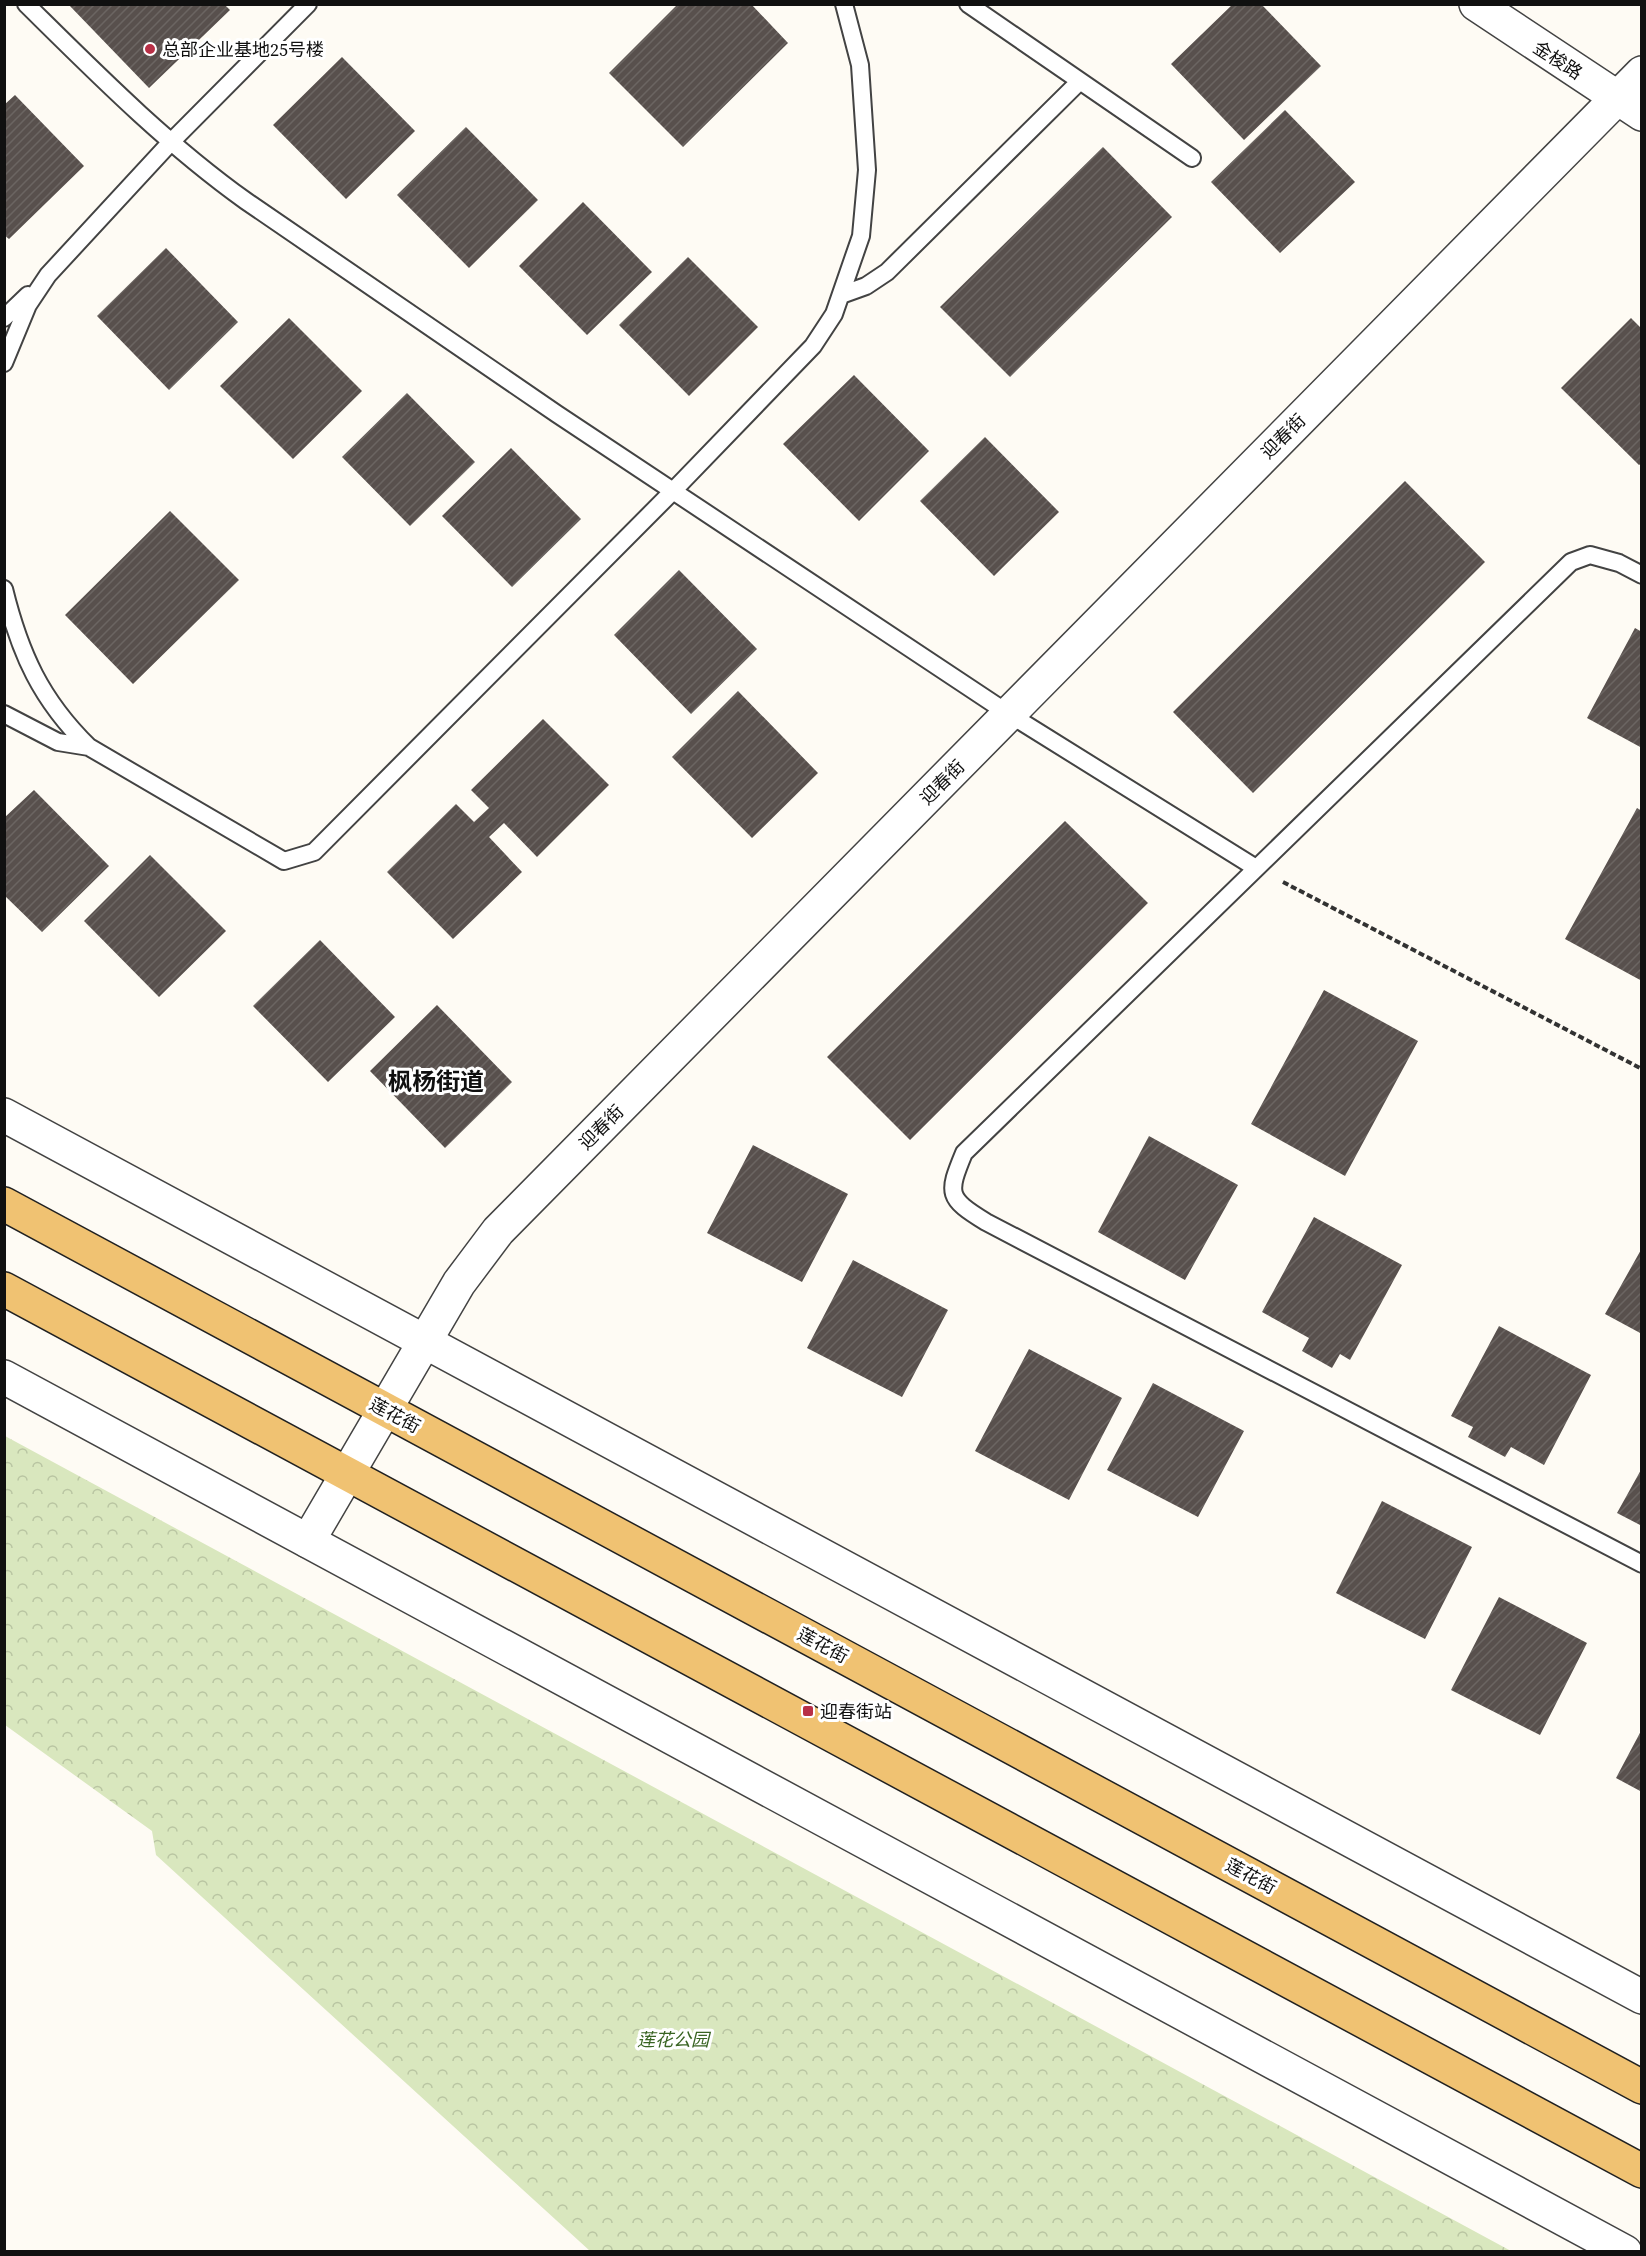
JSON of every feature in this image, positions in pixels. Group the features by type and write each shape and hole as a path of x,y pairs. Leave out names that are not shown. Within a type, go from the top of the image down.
{"main road":[{"name":"莲花街","path":"4,1204 1641,2087"},
{"path":"4,1289 1641,2172"}],"street":[{"name":"金梭路","path":"1476,4 1629,106"},
{"name":"迎春街","path":"308,1541 459,1283 498,1231 1008,714 1629,106 1641,73"},
{"path":"4,1114 1641,1997"},
{"path":"4,1377 1625,2252"}],"lane":[{"path":"26,4 170,143 202,170 674,491 1008,714 1256,868"},
{"path":"4,589 12,620 32,671 62,721 89,747 284,861 314,852 674,491 813,346 834,314 861,236 867,170 860,65 844,4"},
{"path":"968,4 1192,158"},
{"path":"4,318 48,275 170,143 306,5"},
{"path":"841,295 866,286 887,272 1080,81"},
{"path":"4,363 27,305 48,275"},
{"path":"1641,575 1619,563 1590,555 1571,561 964,1153 952,1182 953,1194 962,1207 986,1222 1641,1564"},
{"path":"4,714 58,742 89,747"}],"path":[{"path":"1256,868 1641,1069"}],"green space":[{"name":"莲花公园","path":"5,1436 1511,2251 590,2251 156,1855 152,1831 5,1725"}],"building":[{"name":"总部企业基地25号楼","path":"68,4 224,4 230,10 149,88"},
{"path":"678,4 751,4 788,43 683,147 609,73"},
{"path":"1233,4 1261,4 1321,66 1244,140 1171,64"},
{"path":"342,57 415,131 346,199 273,125"},
{"path":"15,95 84,166 9,239 4,235 4,105"},
{"path":"1285,110 1355,182 1280,253 1211,182"},
{"path":"466,127 538,200 469,268 397,195"},
{"path":"1103,147 1172,217 1010,377 940,307"},
{"path":"583,202 652,272 587,335 519,266"},
{"path":"166,248 238,322 169,390 97,316"},
{"path":"688,257 758,327 689,396 619,325"},
{"path":"289,318 362,391 293,459 220,386"},
{"path":"1631,318 1642,329 1642,463 1639,465 1561,388"},
{"path":"854,375 929,451 859,521 783,444"},
{"path":"407,393 475,462 410,526 342,457"},
{"path":"985,437 1059,512 994,576 920,501"},
{"path":"511,448 581,519 512,587 442,516"},
{"path":"1405,481 1485,562 1253,793 1173,712"},
{"path":"170,511 239,580 133,684 65,615"},
{"path":"679,570 757,649 691,714 614,635"},
{"path":"1635,628 1642,632 1642,748 1587,718"},
{"path":"738,691 818,773 752,838 672,757"},
{"path":"543,719 609,785 537,857 504,823 489,837 522,872 453,939 387,872 456,804 474,822 489,808 471,790"},
{"path":"34,790 109,866 42,932 4,895 4,818"},
{"path":"1637,808 1642,811 1642,981 1565,939"},
{"path":"1065,821 1148,903 910,1140 827,1057"},
{"path":"150,855 226,931 159,997 84,921"},
{"path":"320,940 395,1017 328,1082 253,1006"},
{"path":"1324,990 1418,1041 1345,1176 1251,1124"},
{"path":"437,1005 512,1082 445,1148 370,1071"},
{"path":"1149,1136 1238,1185 1185,1280 1098,1232"},
{"path":"753,1145 848,1194 802,1282 707,1233"},
{"path":"1314,1217 1402,1265 1350,1360 1340,1354 1332,1368 1302,1351 1309,1338 1262,1312"},
{"path":"1642,1248 1642,1334 1605,1314"},
{"path":"853,1260 948,1310 902,1397 807,1348"},
{"path":"1499,1326 1591,1375 1544,1465 1511,1447 1505,1457 1468,1437 1473,1427 1451,1416"},
{"path":"1029,1349 1122,1398 1069,1500 975,1451"},
{"path":"1153,1383 1244,1431 1198,1517 1107,1470"},
{"path":"1642,1468 1642,1526 1617,1513"},
{"path":"1382,1501 1472,1547 1425,1639 1336,1593"},
{"path":"1499,1597 1587,1643 1540,1735 1451,1690"},
{"path":"1642,1729 1642,1792 1616,1778"}],"place":[{"name":"总部企业基地25号楼","path":"150,49"},
{"name":"迎春街站","path":"808,1711"}],"district":[{"name":"枫杨街道","path":"436,1081"}]}
